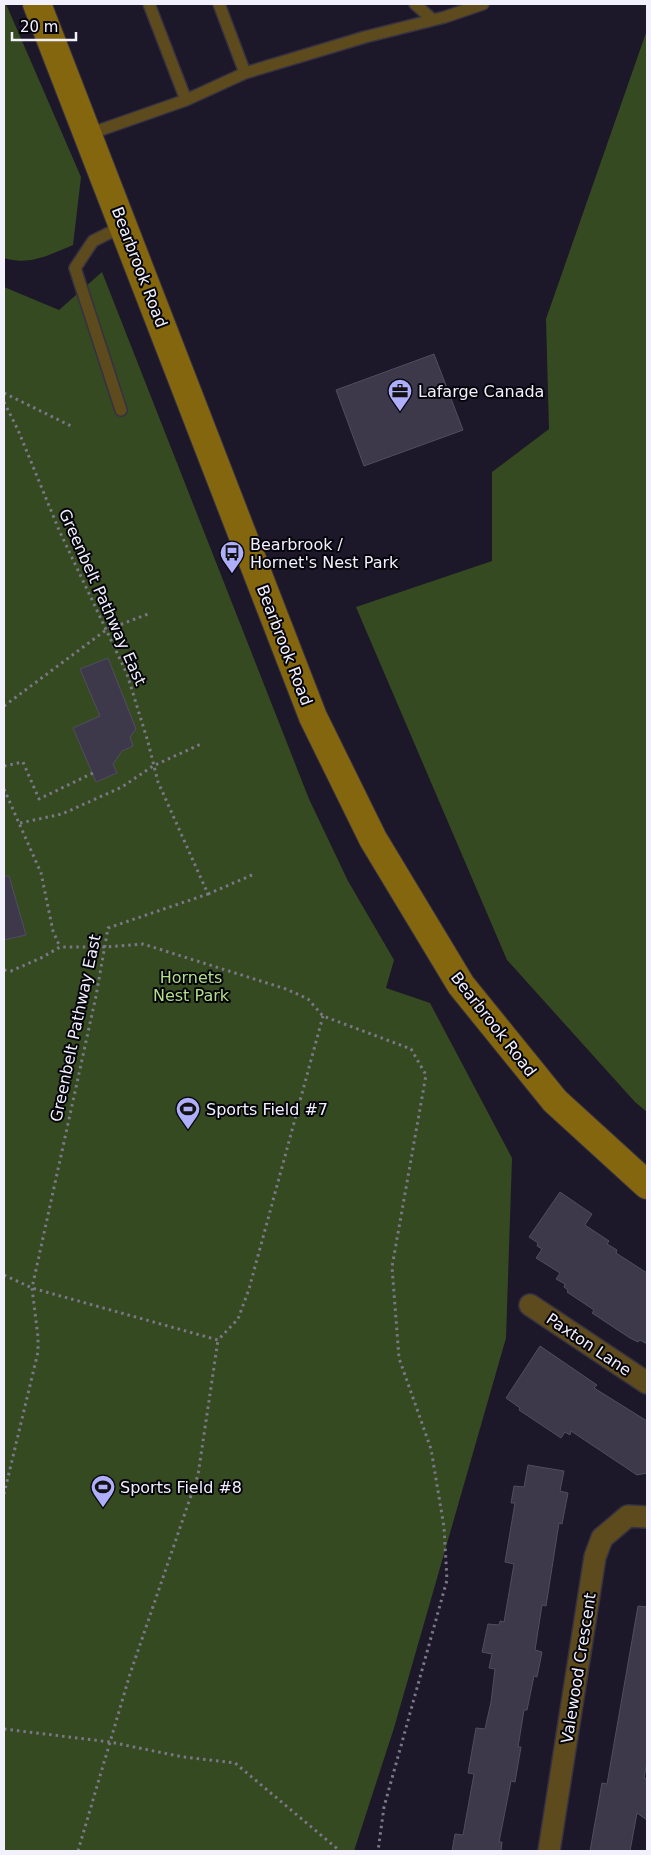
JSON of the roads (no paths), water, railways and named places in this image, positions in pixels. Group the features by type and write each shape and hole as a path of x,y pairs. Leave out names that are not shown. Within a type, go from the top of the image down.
{"street":[{"name":"Bearbrook Road","path":"37,4 89,134 313,717 372,839 461,985 556,1101 647,1185"},
{"name":"Paxton Lane","path":"530,1305 647,1383"},
{"name":"Valewood Crescent","path":"549,1851 595,1557 602,1538 628,1516 647,1518"}],"lane":[{"path":"149,4 186,100"},
{"path":"219,4 245,73"},
{"path":"415,4 433,20"},
{"path":"89,134 186,100 245,73 483,4"},
{"path":"121,410 75,268 93,241 124,226"}],"place":[{"name":"Lafarge Canada","path":"400,412"},
{"name":"Bearbrook / Hornet's Nest Park","path":"232,574"},
{"name":"Sports Field #7","path":"188,1130"},
{"name":"Sports Field #8","path":"103,1508"}],"park label":[{"name":"Hornets Nest Park","path":"191,986"}]}
